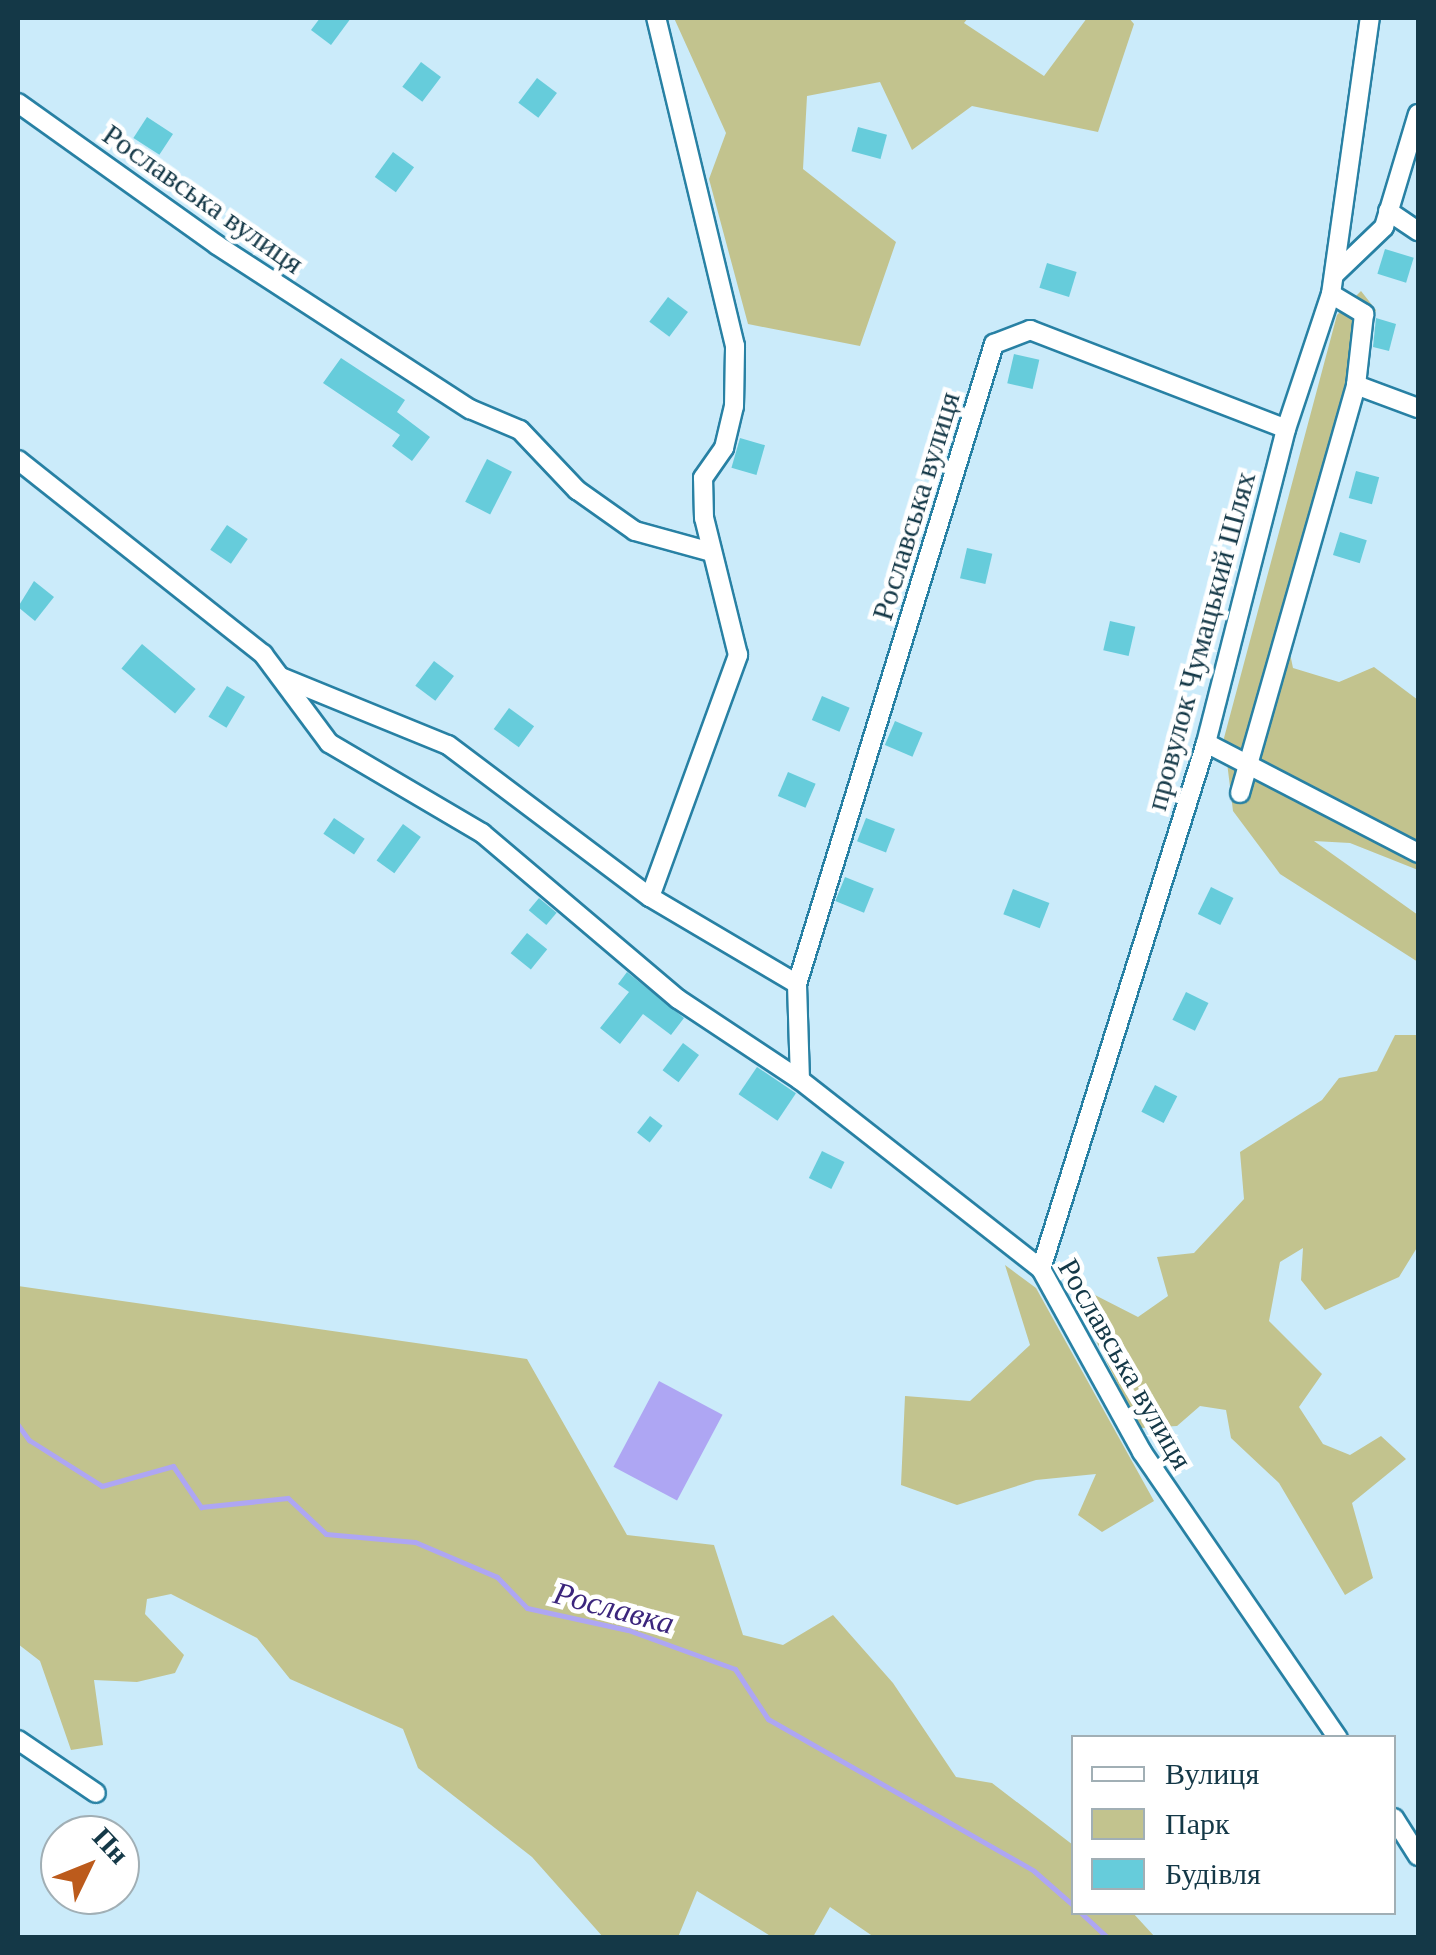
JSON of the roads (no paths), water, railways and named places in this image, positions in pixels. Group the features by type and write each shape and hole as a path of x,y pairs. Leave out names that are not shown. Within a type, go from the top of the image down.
{"street":[{"path":"650,897 738,655 711,552 703,478 724,448 734,406 735,346 656,18"},
{"name":"провулок Чумацький Шлях","path":"1041,1268 1206,743 1286,429 1331,294 1370,18"},
{"name":"Рославська вулиця","path":"18,103 280,286 470,410 520,430 577,490 635,531 711,552"},
{"path":"1335,274 1384,227 1418,114"},
{"path":"1388,211 1418,231"},
{"path":"1240,793 1356,386 1364,314 1331,294"},
{"name":"Рославська вулиця","path":"800,1080 797,984 994,344 1030,330 1286,429"},
{"path":"1356,386 1418,408"},
{"name":"Рославська вулиця","path":"18,460 264,654 329,743 482,833 678,999 800,1080 1041,1268 1142,1452 1336,1735"},
{"name":"Рославська вулиця","path":"280,676 448,745 650,897 797,984"},
{"path":"1206,743 1418,853"},
{"path":"18,1740 96,1793"},
{"path":"1396,1821 1418,1856"}],"waterway":[{"name":"Рославка","path":"18,1425 29,1440 102,1486 173,1466 201,1507 288,1498 326,1534 415,1542 497,1577 527,1608 628,1630 735,1669 768,1719 1034,1871 1071,1903"},
{"name":"Рославка","path":"1083,1915 1108,1938"}]}
